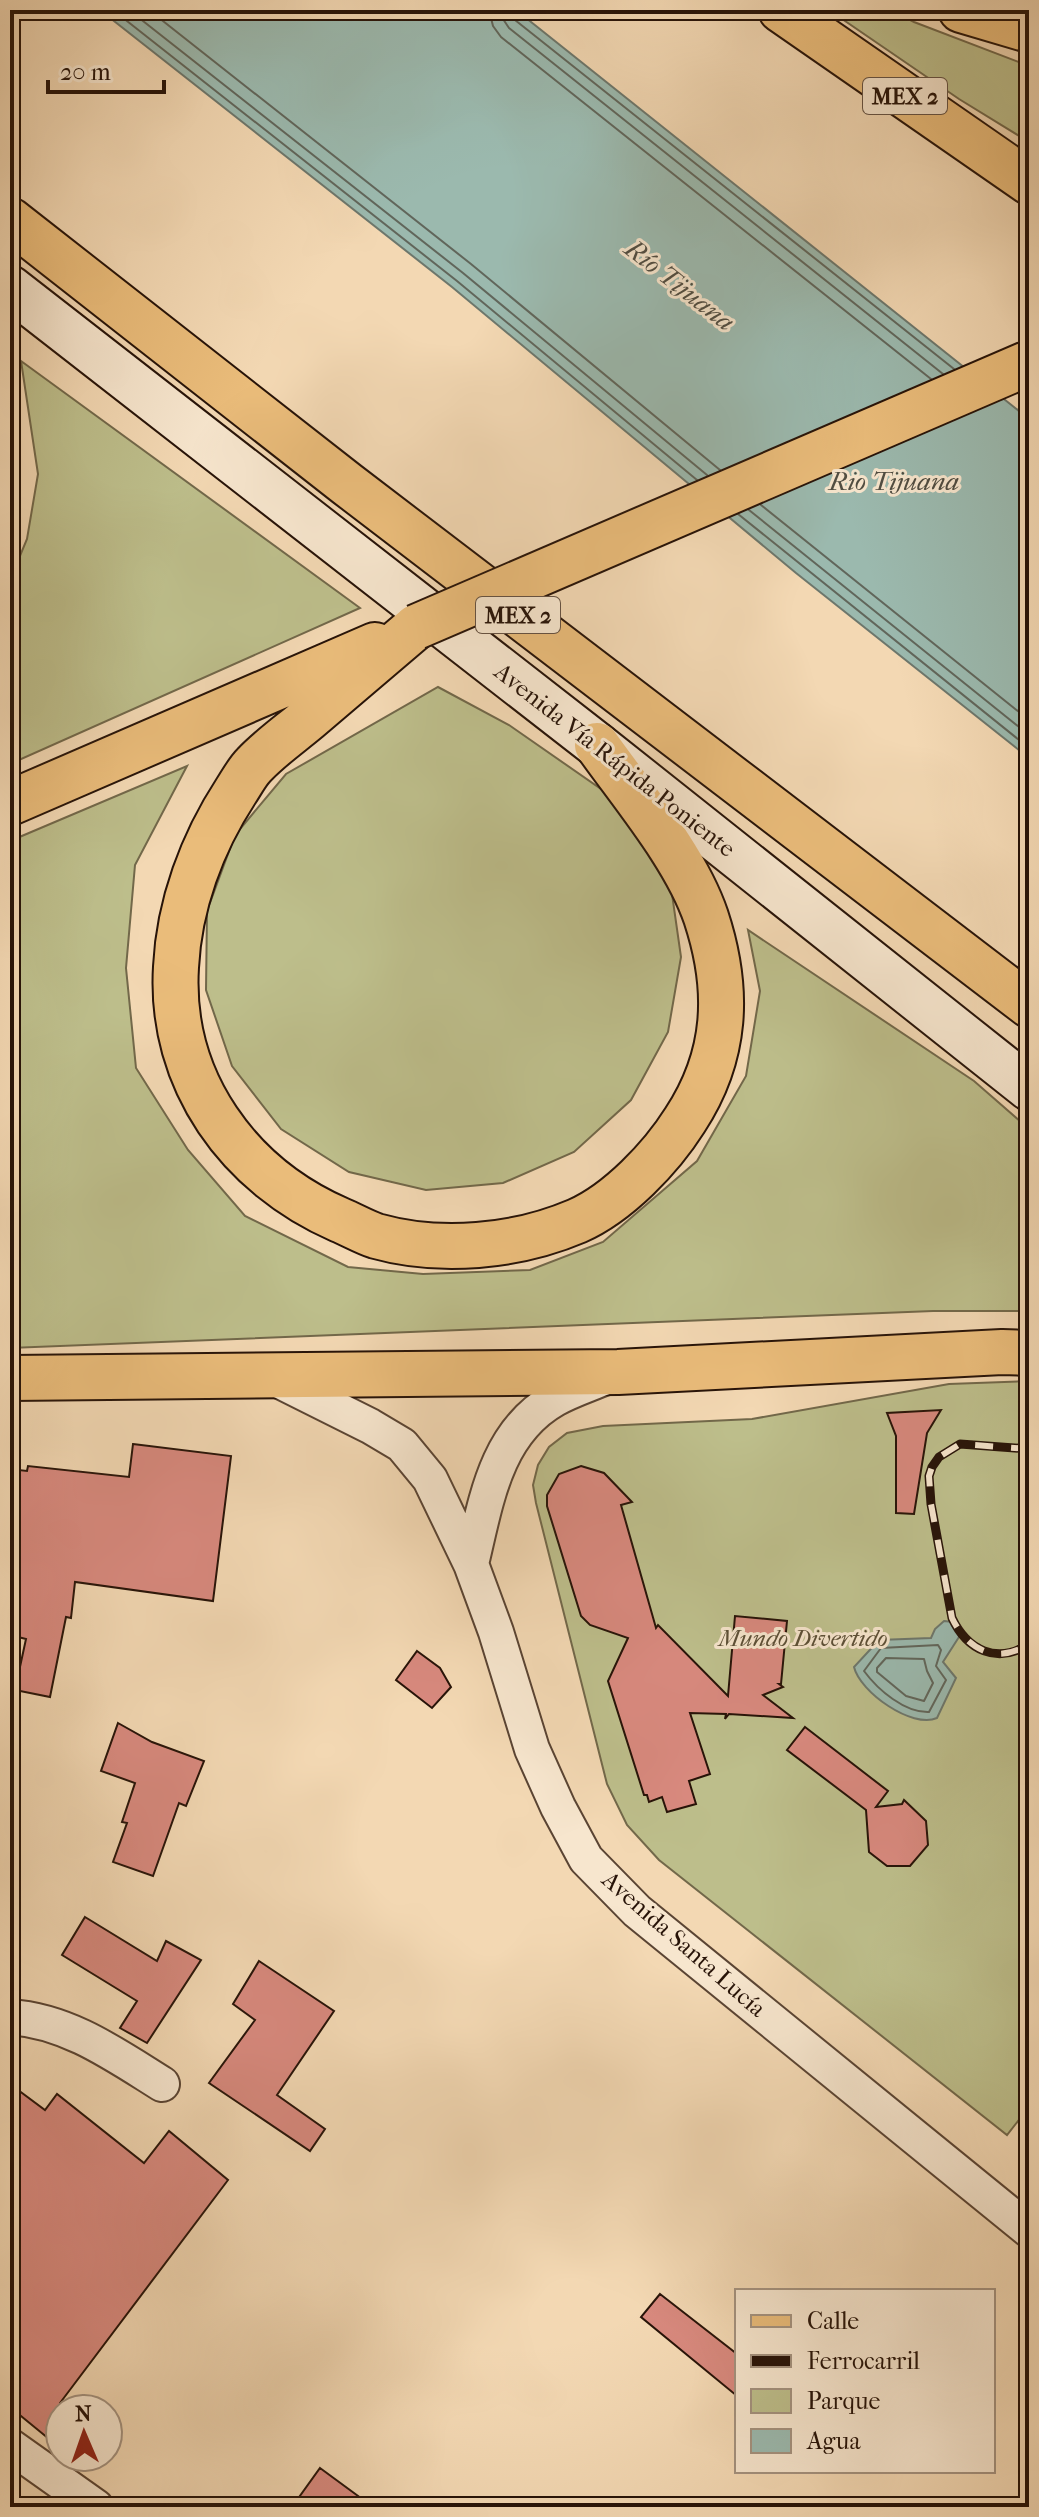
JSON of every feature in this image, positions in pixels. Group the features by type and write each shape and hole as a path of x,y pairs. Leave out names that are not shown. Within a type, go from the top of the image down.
{"main road":[{"name":"MEX 2","path":"781,10 1029,182"},
{"path":"961,10 1029,29"},
{"path":"1019,10 1029,29"},
{"name":"MEX 2","path":"10,220 347,484 1029,1005"},
{"name":"Avenida Vía Rápida Poniente","path":"10,288 597,745 1029,1088"},
{"path":"10,803 1029,363"},
{"path":"416,627 252,766 224,810 194,875 177,936 174,992 194,1081 217,1121 248,1160 277,1185 316,1210 375,1236 435,1246 509,1242 579,1220 628,1186 669,1145 702,1094 717,1052 722,998 716,956 706,918 689,876 597,745"},
{"path":"10,1378 618,1372 1029,1353"}],"street":[{"path":"471,1564 494,1477 502,1455 522,1423 555,1399 618,1372"},
{"name":"Avenida Santa Lucía","path":"267,1374 402,1445 430,1479 471,1564 496,1632 532,1749 586,1859 637,1911 1029,2230"},
{"path":"10,2017 53,2024 90,2039 162,2084"},
{"path":"10,2446 96,2507"}],"green space":[{"path":"829,10 892,10 914,22 1024,64 1029,68 1029,142 959,99"},
{"path":"21,361 360,608 10,764 10,580 27,539 38,474"},
{"path":"438,687 509,725 634,812 670,880 681,957 668,1032 631,1100 574,1152 503,1183 426,1190 349,1172 281,1129 232,1066 206,990 207,911 235,835 286,774"},
{"path":"187,766 135,865 126,968 136,1068 188,1150 245,1216 348,1267 423,1274 530,1270 603,1242 697,1161 746,1076 760,991 748,930 974,1081 1029,1129 1029,1311 933,1311 10,1348 10,841"},
{"name":"Mundo Divertido","path":"1029,1381 1029,2107 1007,2135 659,1860 627,1825 607,1784 533,1485 538,1465 549,1447 567,1433 603,1426 752,1419 949,1384"}],"water":[{"name":"Rio Tijuana","path":"100,10 516,10 1029,419 1029,758 796,573 452,287"},
{"path":"944,1621 953,1622 960,1629 959,1637 943,1662 956,1678 937,1718 927,1720 901,1713 876,1697 858,1677 854,1667 879,1640 931,1638"}],"building":[{"path":"941,1410 927,1433 914,1514 896,1513 896,1436 887,1413"},
{"path":"133,1444 231,1456 213,1601 75,1582 71,1618 66,1617 50,1697 15,1690 26,1639 10,1635 10,1469 27,1471 28,1466 129,1477"},
{"path":"581,1466 604,1473 632,1502 621,1505 656,1628 658,1625 728,1696 735,1616 787,1621 779,1684 783,1687 763,1695 793,1718 729,1714 725,1719 726,1714 690,1713 710,1774 689,1781 696,1804 667,1812 662,1797 649,1802 647,1795 644,1795 608,1681 628,1638 590,1625 581,1616 547,1506 547,1495 559,1474"},
{"path":"417,1651 440,1668 451,1687 432,1708 396,1680"},
{"path":"118,1723 152,1742 204,1761 186,1806 179,1803 153,1876 113,1862 127,1823 122,1822 135,1783 101,1771"},
{"path":"805,1727 888,1791 876,1807 902,1804 904,1800 926,1821 928,1845 910,1866 887,1866 869,1852 866,1810 787,1750"},
{"path":"85,1917 157,1961 166,1941 201,1960 147,2043 120,2028 137,2001 62,1955"},
{"path":"259,1961 334,2011 277,2095 325,2129 310,2151 209,2083 255,2020 233,2004"},
{"path":"10,2084 45,2110 57,2094 144,2163 169,2131 228,2180 68,2393 44,2393 44,2435 10,2407"},
{"path":"660,2294 735,2352 735,2394 641,2317"},
{"path":"320,2468 373,2507 292,2507"}],"railway":[{"path":"1029,1449 960,1444 939,1457 929,1476 931,1504 952,1618 958,1629 966,1639 984,1651 1006,1653 1029,1644"}],"water label":[{"name":"Río Tijuana","path":"680,285"}]}
